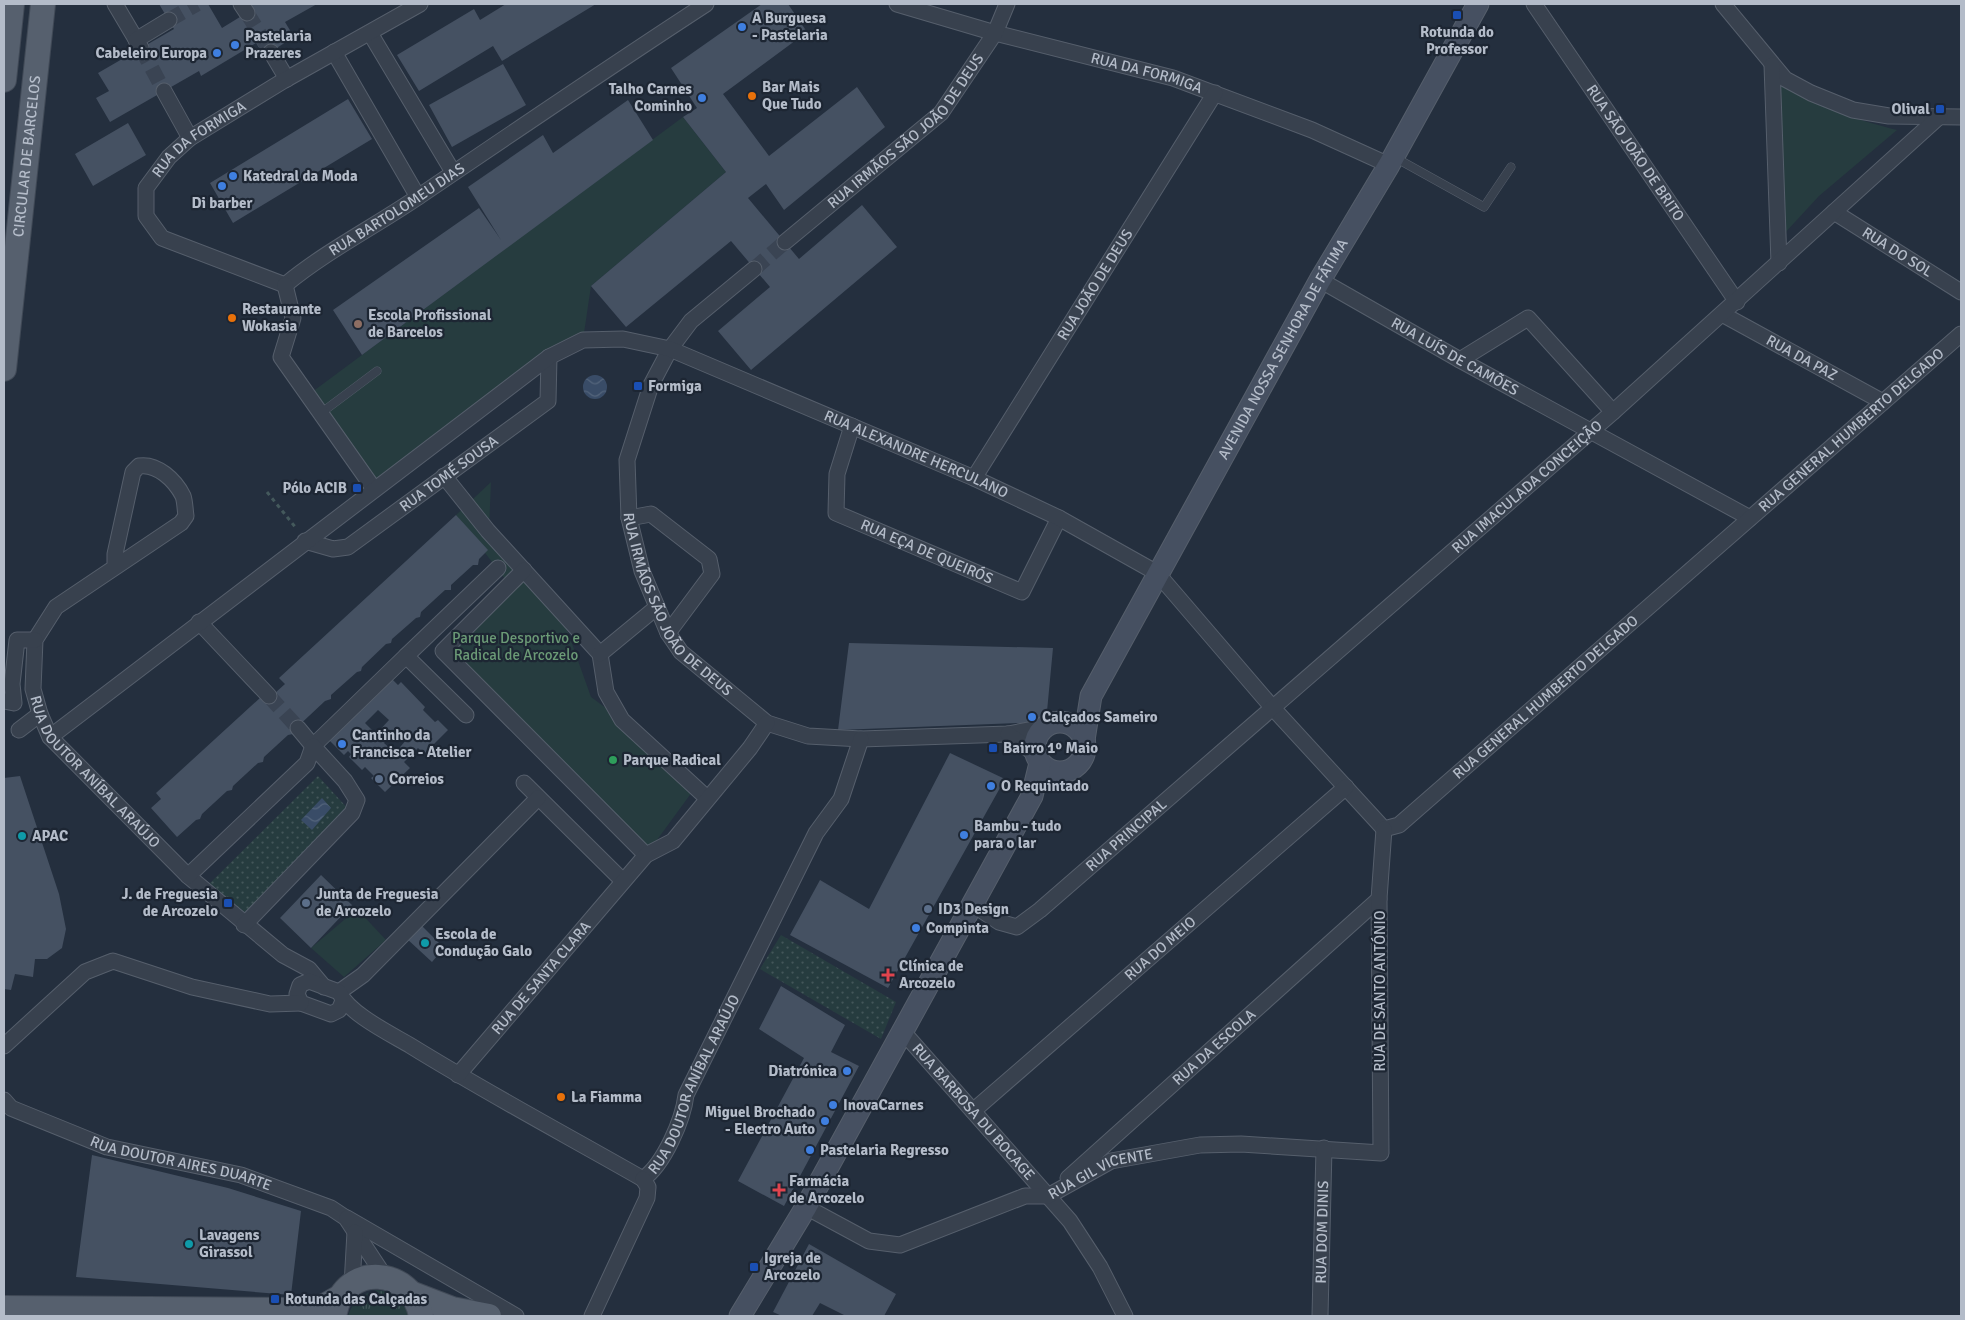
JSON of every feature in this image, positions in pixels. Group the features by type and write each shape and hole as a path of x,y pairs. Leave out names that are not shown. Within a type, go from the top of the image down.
{"main road":[{"name":"CIRCULAR DE BARCELOS","path":"4,80 12,4"},
{"name":"CIRCULAR DE BARCELOS","path":"4,369 43,4"},
{"path":"4,1308 305,1310 321,1308 342,1300 373,1276 384,1277 405,1286 417,1305 489,1316"}],"street":[{"path":"115,4 138,44 169,20"},
{"name":"RUA DA FORMIGA","path":"285,285 162,238 146,216 146,188 169,157 190,138 287,79 420,4"},
{"name":"RUA BARTOLOMEU DIAS","path":"285,285 308,266 418,197 452,172 706,4"},
{"name":"RUA DA FORMIGA","path":"897,4 995,33 1173,78 1392,161"},
{"name":"RUA IRMÃOS SÃO JOÃO DE DEUS","path":"785,242 941,113 995,33 1007,4"},
{"name":"AVENIDA NOSSA SENHORA DE FÁTIMA","path":"1084,740 1091,696 1320,280 1392,161 1478,4"},
{"name":"RUA SÃO JOÃO DE BRITO","path":"1534,4 1737,302"},
{"path":"1723,4 1785,79 1802,89 1853,110 1889,116 1961,118"},
{"path":"370,33 452,172"},
{"path":"270,52 287,79"},
{"path":"334,52 418,197"},
{"path":"1772,65 1775,106 1779,264"},
{"path":"164,91 190,138"},
{"name":"RUA JOÃO DE DEUS","path":"974,478 1215,93"},
{"name":"RUA IMACULADA CONCEIÇÃO","path":"1272,707 1613,412 1779,264 1940,116"},
{"name":"RUA DO SOL","path":"1834,212 1961,292"},
{"name":"RUA IRMÃOS SÃO JOÃO DE DEUS","path":"754,268 691,321 670,349 651,385 626,460 629,518 642,571 668,633 681,652 766,723 808,736 861,739 1008,734 1048,725"},
{"name":"RUA LUÍS DE CAMÕES","path":"1320,280 1460,360 1592,430 1750,518"},
{"path":"285,285 293,318 281,357 374,489"},
{"name":"RUA DA PAZ","path":"1722,314 1883,402"},
{"path":"1460,360 1528,318 1613,412"},
{"name":"RUA GENERAL HUMBERTO DELGADO","path":"1384,829 1399,825 1961,334"},
{"name":"RUA TOMÉ SOUSA","path":"50,737 305,541 427,452 548,357 583,340 623,340 670,349"},
{"name":"RUA ALEXANDRE HERCULANO","path":"670,349 974,478 1059,518 1157,573"},
{"name":"RUA TOMÉ SOUSA","path":"305,541 333,549 348,546 548,401 548,357"},
{"name":"RUA EÇA DE QUEIRÓS","path":"852,426 837,474 836,513 1022,592 1059,518"},
{"path":"9,702 17,640 35,640 56,607 115,566 166,535 186,516 183,496 161,470 147,465 139,466 133,472 114,554 115,566"},
{"path":"444,476 488,532 600,654 606,692 622,720 707,798"},
{"path":"629,518 651,514 708,559 712,574 668,633"},
{"path":"188,876 306,763 313,746 498,568"},
{"path":"524,570 443,651 646,855"},
{"path":"1157,573 1272,707 1384,829"},
{"path":"600,654 657,607"},
{"path":"199,622 269,696"},
{"name":"RUA DOUTOR ANÍBAL ARAÚJO","path":"35,640 33,689 40,714 50,737 188,876 244,925 283,955 309,969 341,1001 377,1025 458,1075 643,1179 652,1173 662,1157 684,1110 686,1095 816,833 841,799 861,739"},
{"path":"406,656 466,716"},
{"name":"AVENIDA NOSSA SENHORA DE FÁTIMA","path":"1048,725 1091,696"},
{"name":"RUA PRINCIPAL","path":"972,904 999,922 1017,927 1040,910 1272,707"},
{"path":"19,730 40,714"},
{"name":"RUA DE SANTA CLARA","path":"458,1075 646,855 673,841 750,748 766,723"},
{"path":"740,1316 806,1207 904,1033 1032,796 1037,758 1036,739 1048,725 1068,723 1081,733 1084,740 1083,756 1074,768 1032,796"},
{"path":"244,925 352,813 357,800 345,781 298,728"},
{"path":"1008,734 1052,771 1066,772"},
{"path":"524,783 623,881"},
{"name":"RUA DO MEIO","path":"973,1111 1346,787"},
{"path":"341,1001 363,975 538,798"},
{"name":"RUA DE SANTO ANTÓNIO","path":"1381,1153 1379,898 1384,829"},
{"name":"RUA DA ESCOLA","path":"1048,1196 1379,898"},
{"name":"RUA DOUTOR ANÍBAL ARAÚJO","path":"283,955 300,985"},
{"path":"4,1046 85,972 113,961 192,987 270,1004 301,1003"},
{"name":"RUA DOUTOR ANÍBAL ARAÚJO","path":"324,986 309,981 300,985 297,994 301,1003 331,1014 341,1001"},
{"name":"RUA BARBOSA DU BOCAGE","path":"904,1033 1070,1220 1100,1267 1125,1316"},
{"name":"RUA DOUTOR AIRES DUARTE","path":"4,1100 11,1108 107,1147 241,1175 316,1201 346,1218 384,1277"},
{"name":"RUA GIL VICENTE","path":"806,1207 869,1241 900,1245 1025,1196 1048,1196 1111,1161 1200,1145 1241,1144 1381,1153"},
{"name":"RUA DOM DINIS","path":"1320,1316 1324,1148"},
{"path":"592,1316 647,1198 648,1187 643,1179"},
{"path":"346,1218 516,1316"},
{"path":"342,1300 355,1232"}],"lane":[{"path":"1392,161 1484,207 1511,167"},
{"path":"321,413 377,371"}],"path":[{"path":"267,492 305,541"}],"green space":[{"path":"1781,85 1838,112 1897,130 1819,196 1783,235"},
{"path":"683,117 726,172 591,286 583,340 373,483 308,395"},
{"name":"Parque Desportivo e Radical de Arcozelo","path":"491,482 489,531 560,610 591,697 622,720 695,788 646,855 443,651 505,579 456,515"},
{"path":"318,776 352,813 244,925 204,889"},
{"path":"357,909 386,940 344,977 311,948"},
{"path":"781,935 896,1002 881,1039 760,969"},
{"path":"377,1290 398,1297 405,1305 410,1316 348,1316 352,1306 358,1299"}],"water":[{"path":"595,375 603,379 607,387 603,395 595,399 587,395 583,387 587,379"},
{"path":"322,798 331,808 312,830 301,820"}],"building":[{"path":"159,4 208,4 222,28 253,9 250,4 317,4 285,22 294,37 264,56 256,43 201,76 199,71 110,122 96,98 109,91 98,73 174,29"},
{"path":"506,4 596,4 502,61 493,46 419,91 397,55 474,9 480,20"},
{"path":"762,4 788,4 807,32 723,94 769,156 857,87 885,127 784,210 766,184 748,198 799,259 862,205 897,247 751,370 718,331 770,287 731,241 626,327 591,286 726,172 683,117 697,108 671,68"},
{"path":"503,64 526,105 452,147 429,105"},
{"path":"348,99 372,139 233,223 210,183"},
{"path":"628,100 653,140 362,355 333,310 479,208 501,240 468,187 543,135 553,153"},
{"path":"128,123 146,155 93,186 75,154"},
{"path":"456,515 488,550 479,559 478,565 473,565 451,585 451,590 445,590 421,612 420,617 416,618 392,639 391,643 386,644 362,667 361,671 357,672 331,695 331,699 325,701 294,730 293,734 288,735 264,757 263,762 258,763 233,786 232,790 227,791 202,814 200,819 196,820 177,837 151,808 161,799 156,793 261,697 265,702 285,684 279,678"},
{"path":"849,643 1053,648 1046,722 838,730"},
{"path":"391,678 398,685 401,682 425,707 423,710 435,722 438,720 448,730 424,754 418,748 404,762 410,768 385,792 371,778 374,776 365,767 362,770 349,757 351,754 348,751 344,755 329,740","holes":["378,710 389,720 376,734 365,723","397,729 407,739 395,753 384,743"]},
{"path":"950,753 1005,779 888,988 790,935 820,880 869,909"},
{"name":"APAC","path":"20,776 59,894 66,929 62,948 47,959 35,959 33,977 15,974 11,990 4,989 4,778"},
{"path":"321,875 352,905 311,948 280,918"},
{"name":"Escola de Condução Galo","path":"420,924 444,948 432,962 406,938"},
{"path":"781,986 845,1025 831,1052 859,1066 784,1206 738,1181 804,1058 759,1029"},
{"name":"Lavagens Girassol","path":"92,1155 228,1188 301,1211 291,1295 76,1277"},
{"path":"809,1244 896,1294 884,1316 846,1316 820,1303 812,1316 782,1316 773,1312"}],"tunnel":[{"path":"169,20 197,4"},
{"path":"247,13 271,52"},
{"path":"141,48 164,91"},
{"path":"754,269 785,242"},
{"path":"269,696 298,728"}],"place":[{"name":"Rotunda do Professor","path":"1457,15"},
{"name":"A Burguesa - Pastelaria","path":"742,27"},
{"name":"Pastelaria Prazeres","path":"235,45"},
{"name":"Cabeleiro Europa","path":"217,53"},
{"name":"Bar Mais Que Tudo","path":"752,96"},
{"name":"Talho Carnes Cominho","path":"702,98"},
{"name":"Olival","path":"1940,109"},
{"name":"Katedral da Moda","path":"233,176"},
{"name":"Di barber","path":"222,186"},
{"name":"Restaurante Wokasia","path":"232,318"},
{"name":"Escola Profissional de Barcelos","path":"358,324"},
{"name":"Formiga","path":"638,386"},
{"name":"Pólo ACIB","path":"357,488"},
{"name":"Calçados Sameiro","path":"1032,717"},
{"name":"Cantinho da Francisca - Atelier","path":"342,744"},
{"name":"Bairro 1º Maio","path":"993,748"},
{"name":"Parque Radical","path":"613,760"},
{"name":"Correios","path":"379,779"},
{"name":"O Requintado","path":"991,786"},
{"name":"Bambu - tudo para o lar","path":"964,835"},
{"name":"APAC","path":"22,836"},
{"name":"J. de Freguesia de Arcozelo","path":"228,903"},
{"name":"Junta de Freguesia de Arcozelo","path":"306,903"},
{"name":"ID3 Design","path":"928,909"},
{"name":"Compinta","path":"916,928"},
{"name":"Escola de Condução Galo","path":"425,943"},
{"name":"Clínica de Arcozelo","path":"888,975"},
{"name":"Diatrónica","path":"847,1071"},
{"name":"La Fiamma","path":"561,1097"},
{"name":"InovaCarnes","path":"833,1105"},
{"name":"Miguel Brochado - Electro Auto","path":"825,1121"},
{"name":"Pastelaria Regresso","path":"810,1150"},
{"name":"Farmácia de Arcozelo","path":"779,1190"},
{"name":"Lavagens Girassol","path":"189,1244"},
{"name":"Igreja de Arcozelo","path":"754,1267"},
{"name":"Rotunda das Calçadas","path":"275,1299"}]}
